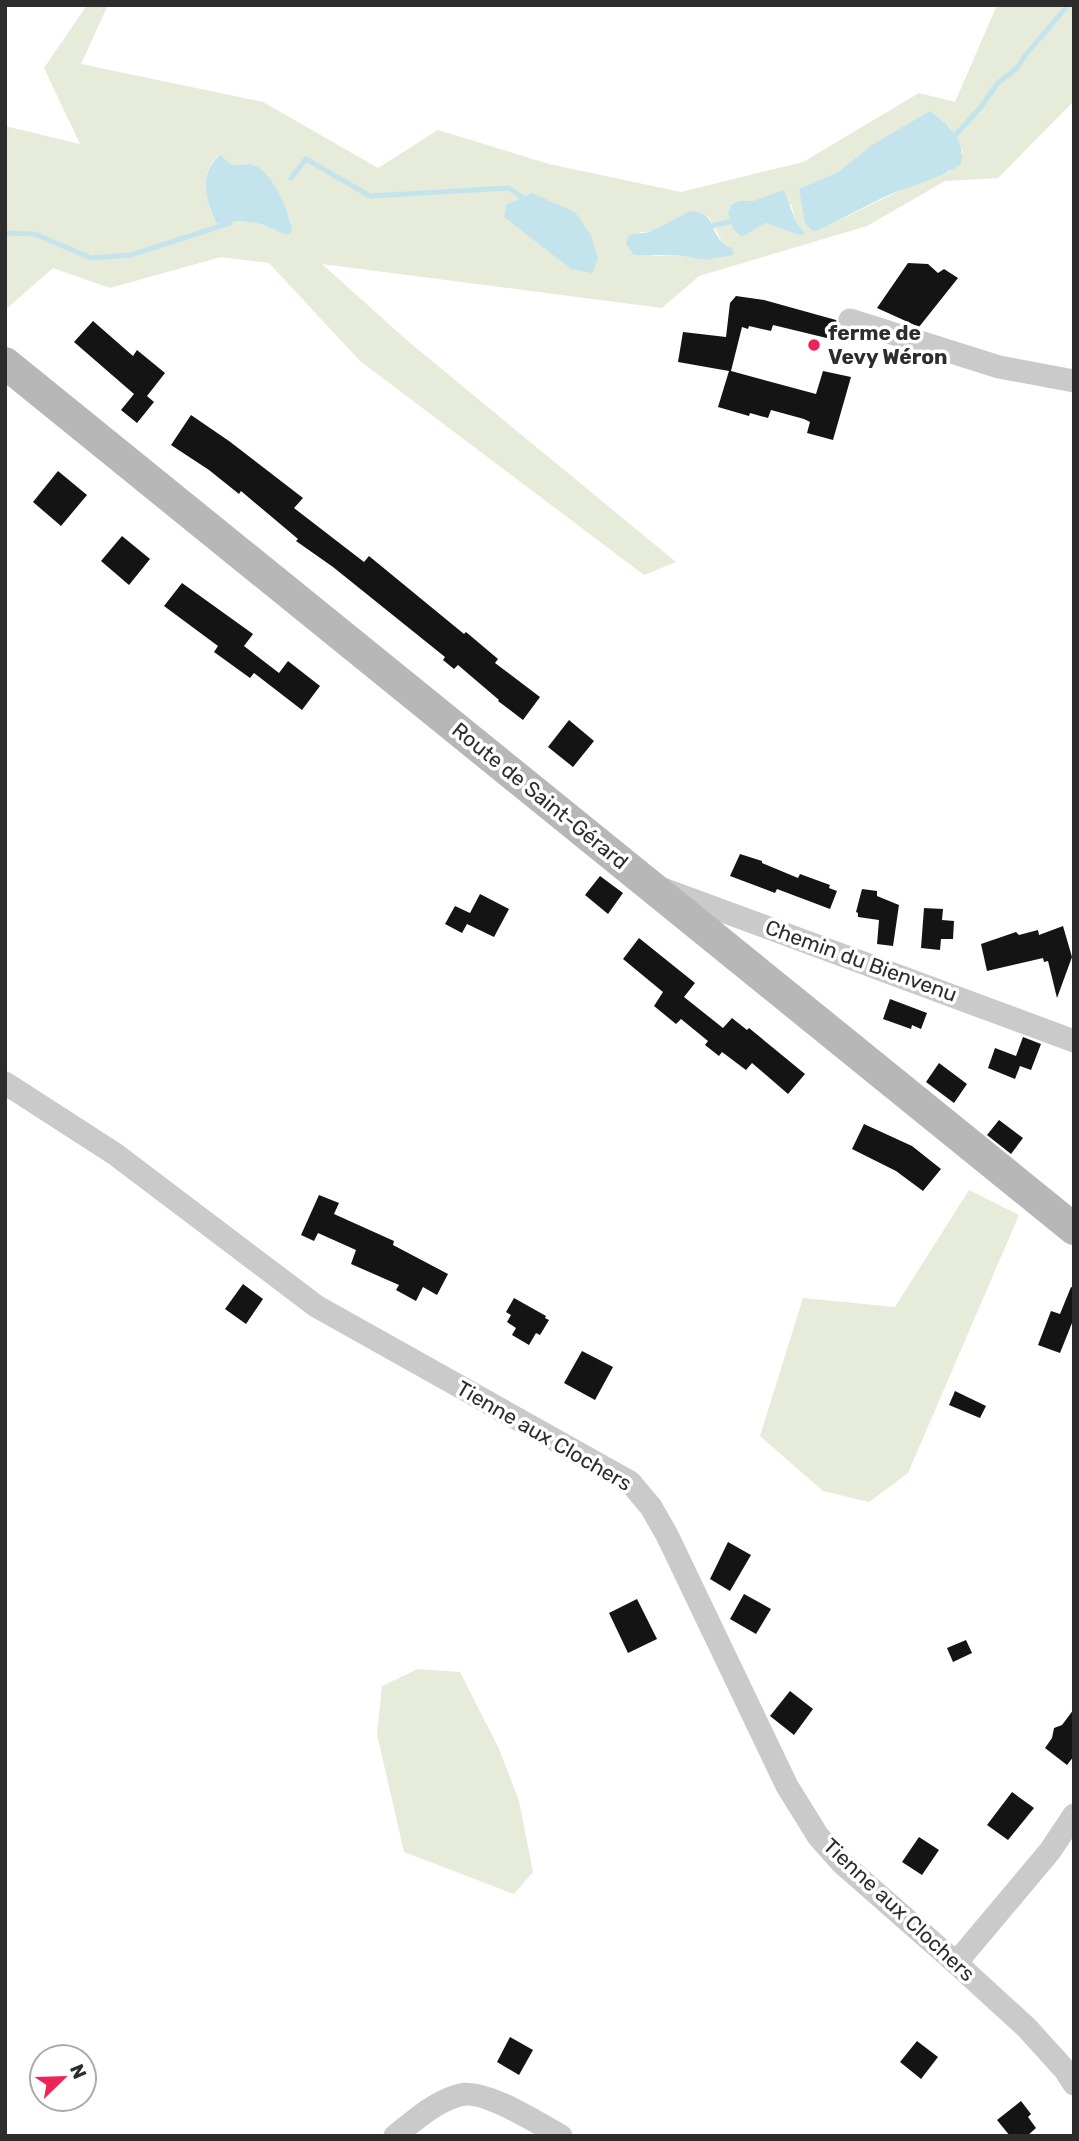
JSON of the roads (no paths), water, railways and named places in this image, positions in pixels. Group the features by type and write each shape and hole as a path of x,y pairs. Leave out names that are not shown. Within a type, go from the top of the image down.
{"main road":[{"name":"Route de Saint-Gérard","path":"5,363 1074,1230"}],"street":[{"path":"850,320 999,367 1074,381"},
{"name":"Chemin du Bienvenu","path":"648,883 1074,1041"},
{"name":"Tienne aux Clochers","path":"5,1083 115,1154 316,1306 630,1482 652,1507 667,1535 787,1786 818,1836 842,1863 1027,2028 1065,2070 1074,2084"},
{"path":"956,1962 1050,1851 1074,1815"},
{"path":"394,2136 431,2107 463,2094 498,2102 561,2136"}],"water":[{"path":"930,111 954,133 961,147 961,164 880,199 814,232 805,223 799,189 838,172 872,145"},
{"path":"220,155 232,165 249,164 264,172 278,191 292,231 287,235 260,224 241,221 217,224 209,206 206,179 213,162"},
{"path":"784,190 796,222 805,234 799,235 765,223 742,237 733,229 728,213 731,205 739,201 753,201"},
{"path":"532,193 575,212 591,235 598,259 592,273 571,269 504,217 506,205"},
{"path":"690,211 708,218 723,243 732,248 734,255 705,260 676,255 634,255 626,244 629,235 649,232"}],"waterway":[{"path":"951,140 998,83 1017,68 1068,5"},
{"path":"291,178 306,159 370,196 509,188 527,201"},
{"path":"706,227 734,221"},
{"path":"5,233 35,234 91,258 131,255 230,223"}],"place":[{"name":"ferme de Vevy Wéron","path":"814,345"}]}
